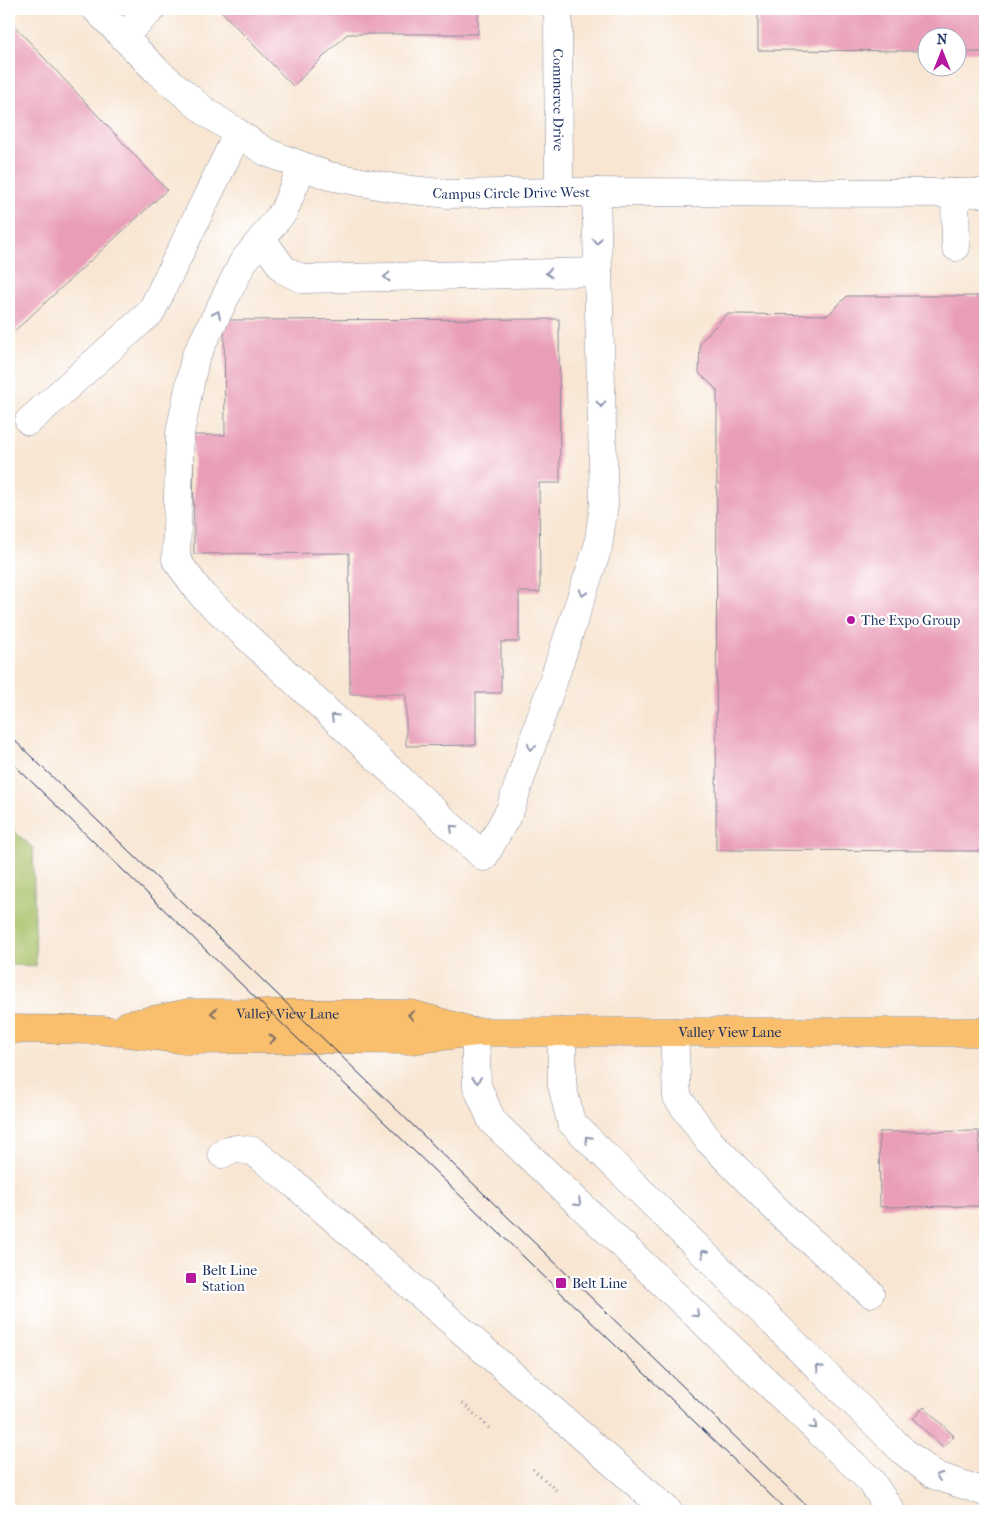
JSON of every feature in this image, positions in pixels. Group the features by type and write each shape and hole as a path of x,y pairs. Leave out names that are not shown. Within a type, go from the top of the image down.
{"main road":[{"name":"Valley View Lane","path":"9,1029 102,1030 188,1040 410,1040 475,1032 985,1032"}],"street":[{"name":"Campus Circle Drive West","path":"96,9 164,77 206,112 266,152 329,176 394,188 449,194 559,192 985,193"},
{"path":"123,36 152,9"},
{"name":"Commerce Drive","path":"558,9 559,192"},
{"path":"29,421 151,312 238,133"},
{"path":"302,166 284,211 243,262 195,358 180,433 176,560 202,595 484,857 510,810 598,547 604,504 596,192"},
{"path":"955,193 956,247"},
{"path":"262,239 284,270 303,279 598,272"},
{"path":"475,1032 477,1086 492,1121 871,1481 891,1511"},
{"path":"562,1032 562,1085 572,1122 903,1452 934,1475 985,1492"},
{"path":"674,1032 677,1097 709,1141 786,1219 870,1293"},
{"path":"222,1154 229,1150 238,1149 253,1151 668,1511"}],"path":[{"path":"464,1404 491,1430"},
{"path":"534,1469 558,1492"}],"green space":[{"path":"9,827 33,848 36,966 9,965"}],"building":[{"path":"219,9 478,9 478,34 347,34 293,86"},
{"path":"758,9 985,9 985,52 966,52 966,28 916,28 916,51 758,50"},
{"path":"9,20 167,190 9,336"},
{"name":"The Expo Group","path":"847,296 985,296 985,851 716,850 717,390 699,373 700,342 727,314 828,315"},
{"path":"559,319 560,483 539,483 540,592 519,592 519,642 501,642 501,693 476,693 476,745 406,746 406,694 350,694 349,553 194,554 193,435 225,435 224,320"},
{"path":"979,1131 980,1206 880,1207 879,1132"},
{"path":"924,1407 954,1436 943,1448 913,1419"}],"tram line":[{"path":"9,735 812,1511"},
{"path":"9,760 787,1511"}],"place":[{"name":"The Expo Group","path":"851,620"},
{"name":"Belt Line Station","path":"191,1278"},
{"name":"Belt Line","path":"561,1283"}]}
